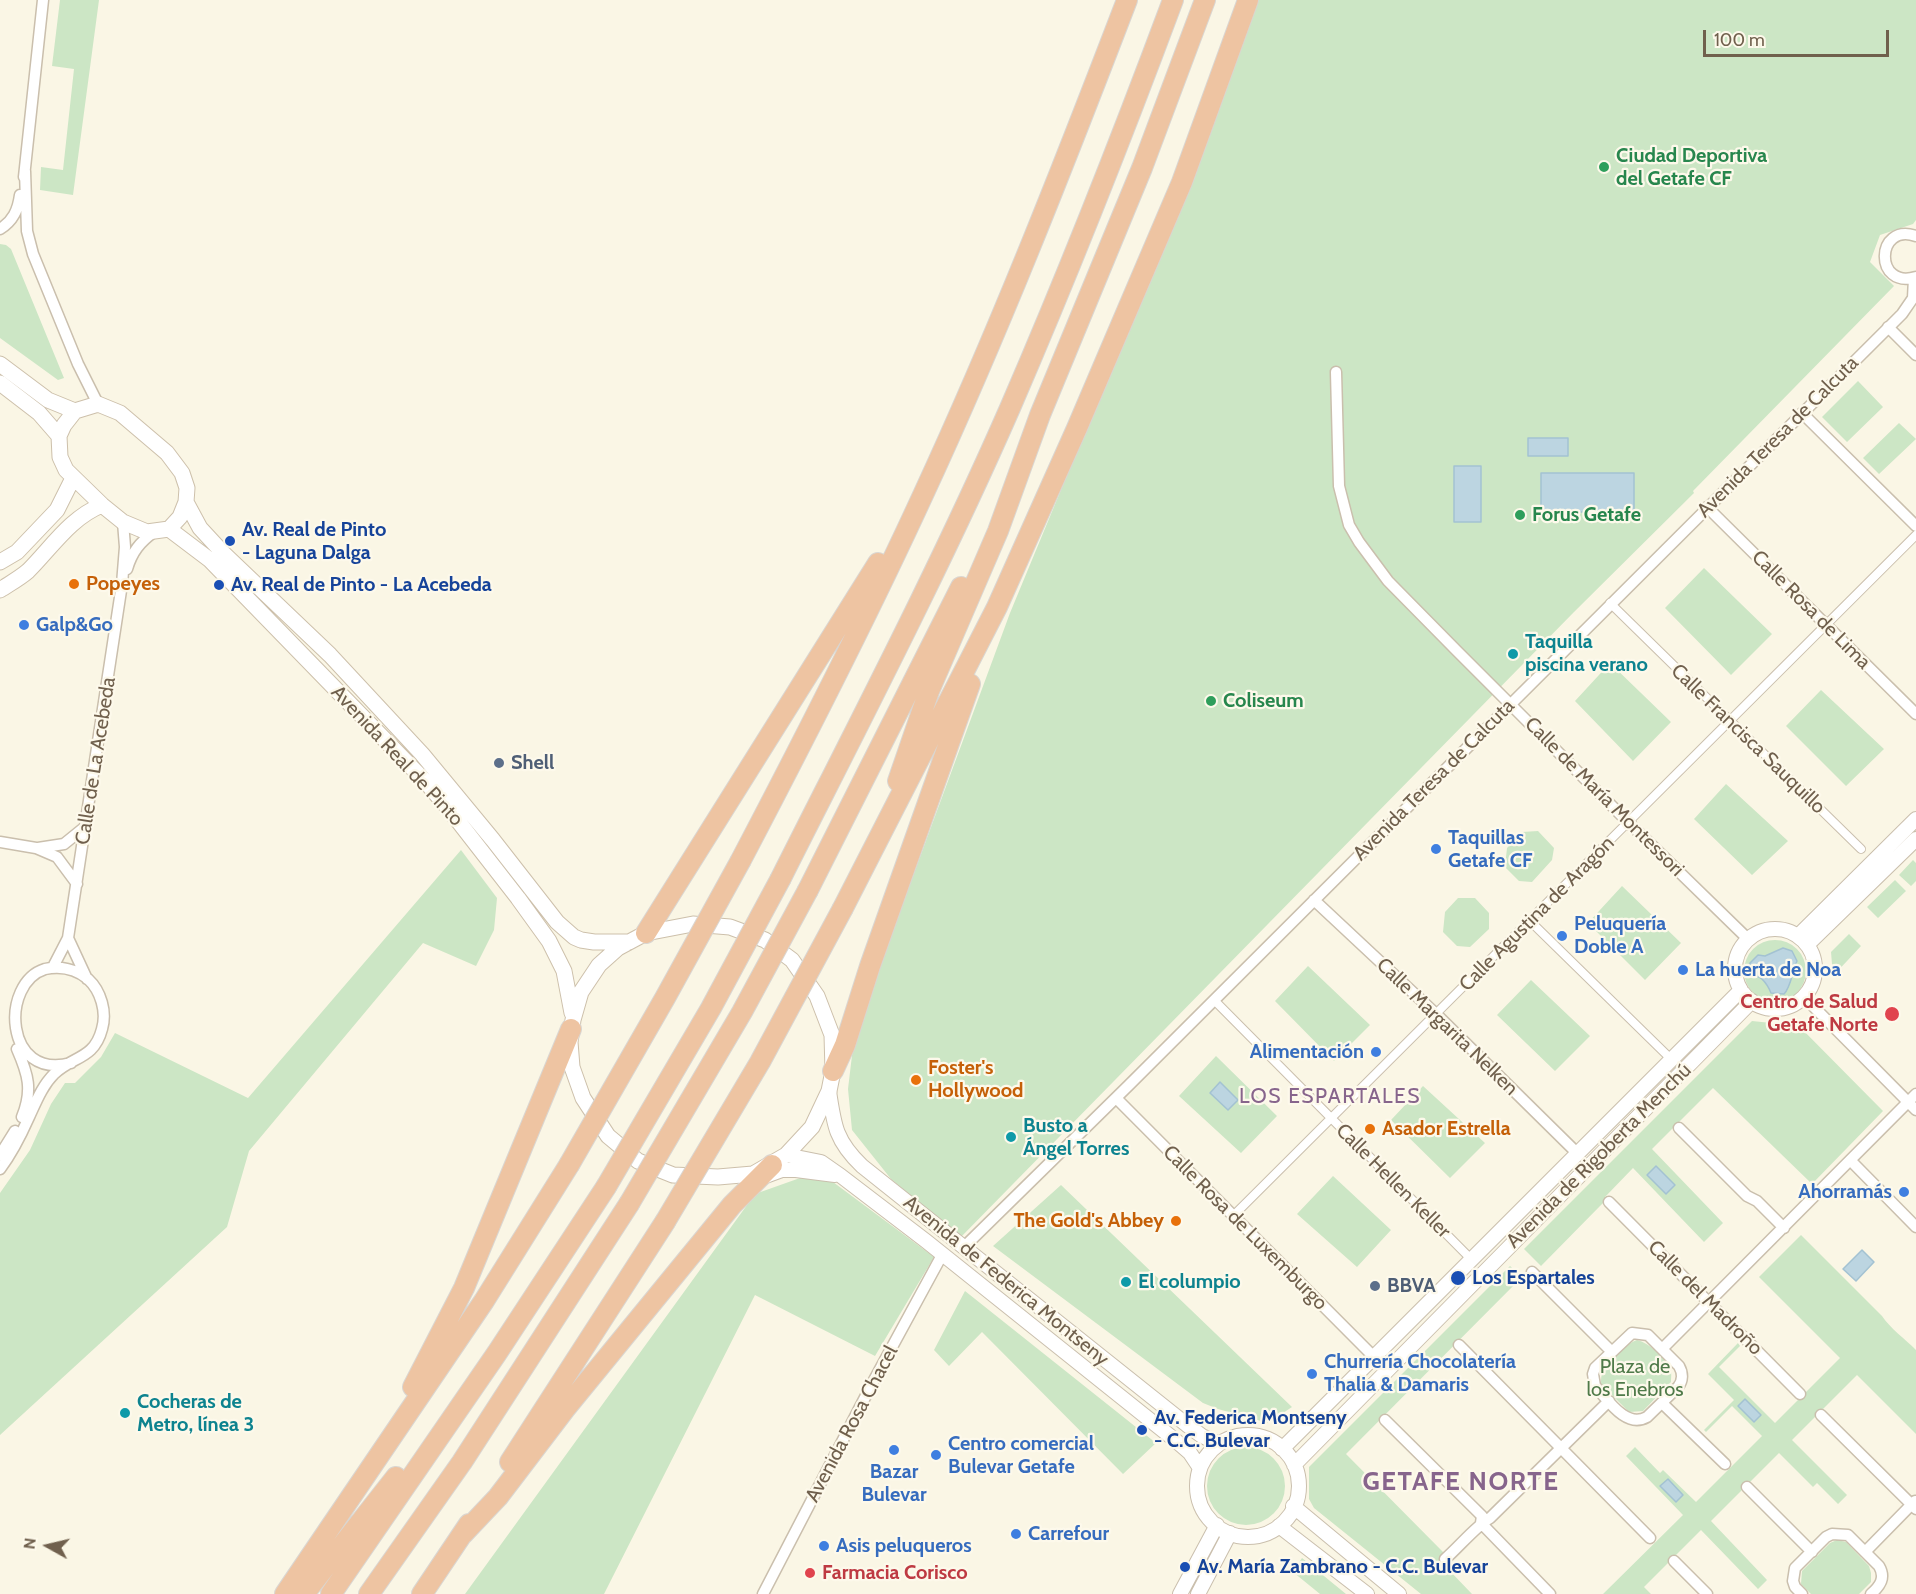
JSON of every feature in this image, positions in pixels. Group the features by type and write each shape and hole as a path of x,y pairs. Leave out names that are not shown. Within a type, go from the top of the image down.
{"highway":[{"path":"285,1594 484,1301 569,1165 741,860 815,719 924,494 997,326 1072,143 1126,0"},
{"path":"331,1594 497,1353 606,1187 711,1008 782,878 929,582 1009,409 1111,166 1173,0"},
{"path":"369,1594 462,1462 629,1204 742,1012 808,890 958,593 1040,415 1142,168 1205,0"},
{"path":"422,1594 665,1222 760,1062 873,851 997,607 1077,428 1182,182 1248,0"},
{"path":"873,851 929,691 998,531 1040,415"},
{"path":"637,938 880,561 940,454"},
{"path":"833,1071 997,607"},
{"path":"368,1472 464,1288 572,1024"},
{"path":"463,1534 498,1497 565,1409 732,1205 772,1166"},
{"path":"304,1594 419,1448 444,1428"}],"main road":[{"path":"0,364 48,400 75,411"},
{"path":"0,383 39,412 58,436 60,457 66,470 123,522 147,532 162,530 180,517 186,502 187,488 182,473 167,453 120,413 98,404 75,411 58,436"},
{"path":"0,562 17,552 57,510 73,478"},
{"name":"Avenida Real de Pinto","path":"186,502 200,528 330,655 415,746 458,796 557,922 581,940 594,942 637,938"},
{"path":"0,590 26,573 74,521 89,510 102,505"},
{"name":"Avenida Real de Pinto","path":"162,530 210,560 425,781 448,808 549,941 564,971 572,1024"},
{"path":"693,924 730,927 765,940 792,960 817,996 832,1035 833,1071 829,1091 812,1127 772,1166 753,1174 718,1177 673,1175 638,1161 608,1136 584,1098 572,1067 570,1042 572,1024 581,992 607,957 637,938 693,924"}],"street":[{"path":"0,230 10,223 18,207 25,171 42,0"},
{"path":"25,171 27,231 33,254 78,364 98,404"},
{"path":"1915,278 1900,278 1893,275 1888,269 1884,255 1890,241 1896,237 1903,234 1916,236"},
{"name":"Avenida Teresa de Calcuta","path":"963,1248 1902,314 1913,298 1915,278"},
{"path":"1888,327 1916,355"},
{"name":"Calle de María Montessori","path":"1335,372 1339,486 1349,525 1359,542 1388,581 1749,940"},
{"path":"1802,413 1916,525"},
{"name":"Calle Rosa de Lima","path":"1707,507 1916,714"},
{"name":"Calle de La Acebeda","path":"53,967 68,938 86,827 122,584 125,547 123,522"},
{"name":"Calle de La Acebeda","path":"122,584 130,559 141,542 162,530"},
{"name":"Calle Agustina de Aragón","path":"1233,1216 1916,535"},
{"name":"Calle Francisca Sauquillo","path":"1610,603 1861,849"},
{"path":"1802,941 1916,819"},
{"path":"36,848 64,844 86,827"},
{"path":"1802,941 1916,839"},
{"path":"0,842 36,848 57,856 77,884"},
{"name":"Calle Margarita Nelken","path":"1314,900 1437,1015 1578,1154"},
{"path":"1530,921 1672,1060"},
{"path":"1775,929 1786,931 1802,941 1812,955 1815,966 1811,987 1804,997 1785,1008 1773,1009 1762,1007 1741,990 1736,974 1736,963 1739,953 1749,940 1763,931 1775,929"},
{"path":"68,938 87,979"},
{"path":"0,1168 10,1155 42,1091 55,1073 82,1058 92,1049 103,1027 102,1000 96,989 87,979 66,968 53,967 37,971 24,979 12,992 9,1000 8,1029 28,1079 27,1103 22,1118 1,1151"},
{"name":"Avenida de Rigoberta Menchú","path":"1282,1449 1741,990"},
{"path":"1662,1349 1913,1102 1804,997"},
{"name":"Calle Hellen Keller","path":"1214,1000 1472,1260"},
{"name":"Avenida de Rigoberta Menchú","path":"1294,1465 1752,1001"},
{"path":"14,1043 22,1053 33,1060 48,1065 71,1063"},
{"name":"Avenida de Federica Montseny","path":"829,1091 838,1137 850,1154 963,1248 1187,1425 1202,1436 1219,1444"},
{"name":"Calle Rosa de Luxemburgo","path":"1116,1098 1374,1357"},
{"path":"1679,1128 1784,1228"},
{"path":"1851,1161 1916,1227"},
{"name":"Avenida de Federica Montseny","path":"772,1166 821,1162 841,1176 1175,1440 1190,1453 1200,1468"},
{"path":"772,1166 782,1170 841,1176"},
{"name":"Calle del Madroño","path":"1609,1202 1800,1394"},
{"name":"Avenida Rosa Chacel","path":"763,1594 942,1255"},
{"path":"1532,1272 1612,1352"},
{"path":"1637,1333 1647,1335 1662,1349 1679,1366 1682,1377 1678,1387 1642,1420 1626,1418 1595,1386 1593,1374 1595,1368 1627,1337 1637,1333"},
{"path":"1459,1345 1650,1538"},
{"path":"1481,1523 1490,1518 1609,1401"},
{"path":"1662,1403 1725,1464"},
{"path":"1821,1415 1915,1505 1865,1552"},
{"path":"1385,1420 1482,1516 1481,1523 1475,1532 1445,1559"},
{"path":"1245,1435 1271,1440 1290,1457 1294,1465 1299,1476 1299,1493 1289,1517 1274,1531 1260,1536 1230,1533 1212,1523 1203,1511 1198,1494 1200,1468 1208,1455 1227,1439 1245,1435"},
{"path":"1747,1487 1812,1552"},
{"path":"1293,1506 1399,1594"},
{"path":"1481,1523 1550,1594"},
{"path":"1180,1594 1217,1525"},
{"path":"1279,1526 1367,1594"},
{"path":"1198,1594 1230,1533"},
{"path":"1802,1594 1795,1587 1793,1575 1795,1568 1827,1537 1837,1533 1848,1536 1882,1571 1881,1584 1871,1594"},
{"path":"1674,1561 1707,1594"}],"green space":[{"path":"60,0 99,0 73,195 40,190 41,167 63,170 74,69 52,66"},
{"path":"1252,0 1916,0 1916,220 1913,224 1880,235 1870,262 1894,286 1693,491 1694,493 1574,612 961,1237 891,1179 852,1130 848,1089 853,1047 879,968 1010,613 1188,183"},
{"path":"0,244 11,249 64,378 58,380 0,338"},
{"path":"1858,381 1883,407 1847,442 1822,417"},
{"path":"1899,423 1916,439 1879,474 1863,458"},
{"path":"1704,568 1772,634 1731,675 1665,608"},
{"path":"1610,663 1671,722 1633,761 1575,701"},
{"path":"1821,690 1884,749 1846,786 1786,726"},
{"path":"1726,784 1788,841 1752,875 1694,819"},
{"path":"1538,831 1554,848 1552,860 1532,882 1519,881 1505,867 1507,848 1522,832"},
{"path":"461,850 497,898 494,930 476,966 423,943 249,1151 227,1227 0,1435 0,1193 30,1150 51,1104 65,1083 75,1083 101,1057 115,1033 248,1098"},
{"path":"1913,860 1916,863 1916,881 1911,886 1899,875"},
{"path":"1895,880 1906,891 1878,918 1867,907"},
{"path":"1622,886 1681,943 1645,980 1588,923"},
{"path":"1458,898 1475,898 1489,913 1489,929 1470,947 1457,946 1443,932 1445,912"},
{"path":"1849,934 1861,946 1833,976 1831,952"},
{"path":"1775,940 1787,942 1797,949 1804,959 1806,971 1804,983 1797,993 1787,1000 1775,1002 1763,1000 1753,993 1746,983 1744,971 1746,959 1753,949 1763,942"},
{"path":"1308,966 1370,1025 1334,1061 1275,1001"},
{"path":"1531,980 1590,1036 1555,1071 1497,1015"},
{"path":"1793,1020 1883,1111 1812,1184 1713,1088 1652,1149 1723,1223 1704,1242 1633,1168 1605,1197 1606,1200 1541,1266 1524,1249 1752,1021 1781,1024"},
{"path":"1216,1056 1277,1116 1241,1153 1179,1096"},
{"path":"1423,1086 1485,1143 1450,1178 1391,1120"},
{"path":"1333,1176 1391,1230 1357,1267 1297,1214"},
{"path":"800,1178 833,1182 934,1257 875,1356 755,1295 604,1594 465,1594 755,1194"},
{"path":"1061,1185 1292,1407 1268,1423 1203,1403 993,1246"},
{"path":"1801,1235 1916,1350 1916,1434 1857,1375 1792,1440 1847,1495 1838,1504 1817,1483 1813,1487 1779,1453 1711,1521 1767,1580 1758,1589 1701,1530 1644,1587 1651,1594 1603,1594 1683,1515 1626,1456 1635,1447 1660,1473 1663,1470 1696,1502 1762,1436 1732,1406 1706,1432 1704,1430 1734,1400 1708,1374 1738,1343 1740,1346 1719,1367 1775,1423 1840,1358 1759,1277"},
{"path":"1510,1266 1522,1277 1346,1454 1443,1552 1448,1569 1472,1594 1421,1594 1314,1508 1309,1499 1309,1467"},
{"path":"965,1291 1156,1443 1123,1474 982,1332 949,1366 934,1350"},
{"name":"Plaza de los Enebros","path":"1637,1340 1651,1347 1664,1359 1671,1370 1671,1382 1643,1411 1629,1412 1601,1384 1601,1378 1614,1357"},
{"path":"1246,1447 1261,1450 1273,1459 1282,1471 1285,1486 1282,1501 1273,1513 1261,1522 1246,1525 1231,1522 1219,1513 1210,1501 1207,1486 1210,1471 1219,1459 1231,1450"},
{"path":"1837,1540 1846,1542 1869,1566 1871,1582 1859,1594 1811,1594 1801,1584 1802,1571 1830,1543"},
{"path":"1302,1558 1346,1594 1320,1594 1293,1572"}],"water":[{"path":"1528,438 1568,438 1568,456 1528,456"},
{"path":"1454,466 1481,466 1481,522 1454,522"},
{"path":"1541,473 1634,473 1634,512 1541,512"},
{"path":"1783,948 1792,951 1797,961 1784,994 1771,993 1762,979 1751,972 1750,963 1758,955 1765,956"},
{"path":"1220,1082 1238,1100 1228,1110 1210,1093"},
{"path":"1656,1166 1675,1185 1666,1194 1647,1175"},
{"path":"1862,1250 1874,1262 1856,1281 1843,1269"},
{"path":"1745,1399 1761,1415 1754,1422 1738,1406"},
{"path":"1668,1479 1683,1495 1676,1502 1660,1486"}],"place":[{"name":"Ciudad Deportiva del Getafe CF","path":"1604,167"},
{"name":"Forus Getafe","path":"1520,515"},
{"name":"Av. Real de Pinto - Laguna Dalga","path":"230,541"},
{"name":"Popeyes","path":"74,584"},
{"name":"Av. Real de Pinto - La Acebeda","path":"219,585"},
{"name":"Galp&Go","path":"24,625"},
{"name":"Taquilla piscina verano","path":"1513,654"},
{"name":"Coliseum","path":"1211,701"},
{"name":"Shell","path":"499,763"},
{"name":"Taquillas Getafe CF","path":"1436,849"},
{"name":"Peluquería Doble A","path":"1562,936"},
{"name":"La huerta de Noa","path":"1683,970"},
{"name":"Centro de Salud Getafe Norte","path":"1892,1014"},
{"name":"Alimentación","path":"1376,1052"},
{"name":"Foster's Hollywood","path":"916,1080"},
{"name":"Asador Estrella","path":"1370,1129"},
{"name":"Busto a Ángel Torres","path":"1011,1137"},
{"name":"Ahorramás","path":"1904,1192"},
{"name":"The Gold's Abbey","path":"1176,1221"},
{"name":"Los Espartales","path":"1458,1278"},
{"name":"El columpio","path":"1126,1282"},
{"name":"BBVA","path":"1375,1286"},
{"name":"Churrería Chocolatería Thalia & Damaris","path":"1312,1374"},
{"name":"Cocheras de Metro, línea 3","path":"125,1413"},
{"name":"Av. Federica Montseny - C.C. Bulevar","path":"1142,1430"},
{"name":"Bazar Bulevar","path":"894,1450"},
{"name":"Centro comercial Bulevar Getafe","path":"936,1455"},
{"name":"Carrefour","path":"1016,1534"},
{"name":"Asis peluqueros","path":"824,1546"},
{"name":"Av. María Zambrano - C.C. Bulevar","path":"1185,1567"},
{"name":"Farmacia Corisco","path":"810,1573"}],"district":[{"name":"LOS ESPARTALES","path":"1330,1097"},
{"name":"GETAFE NORTE","path":"1461,1482"}]}
